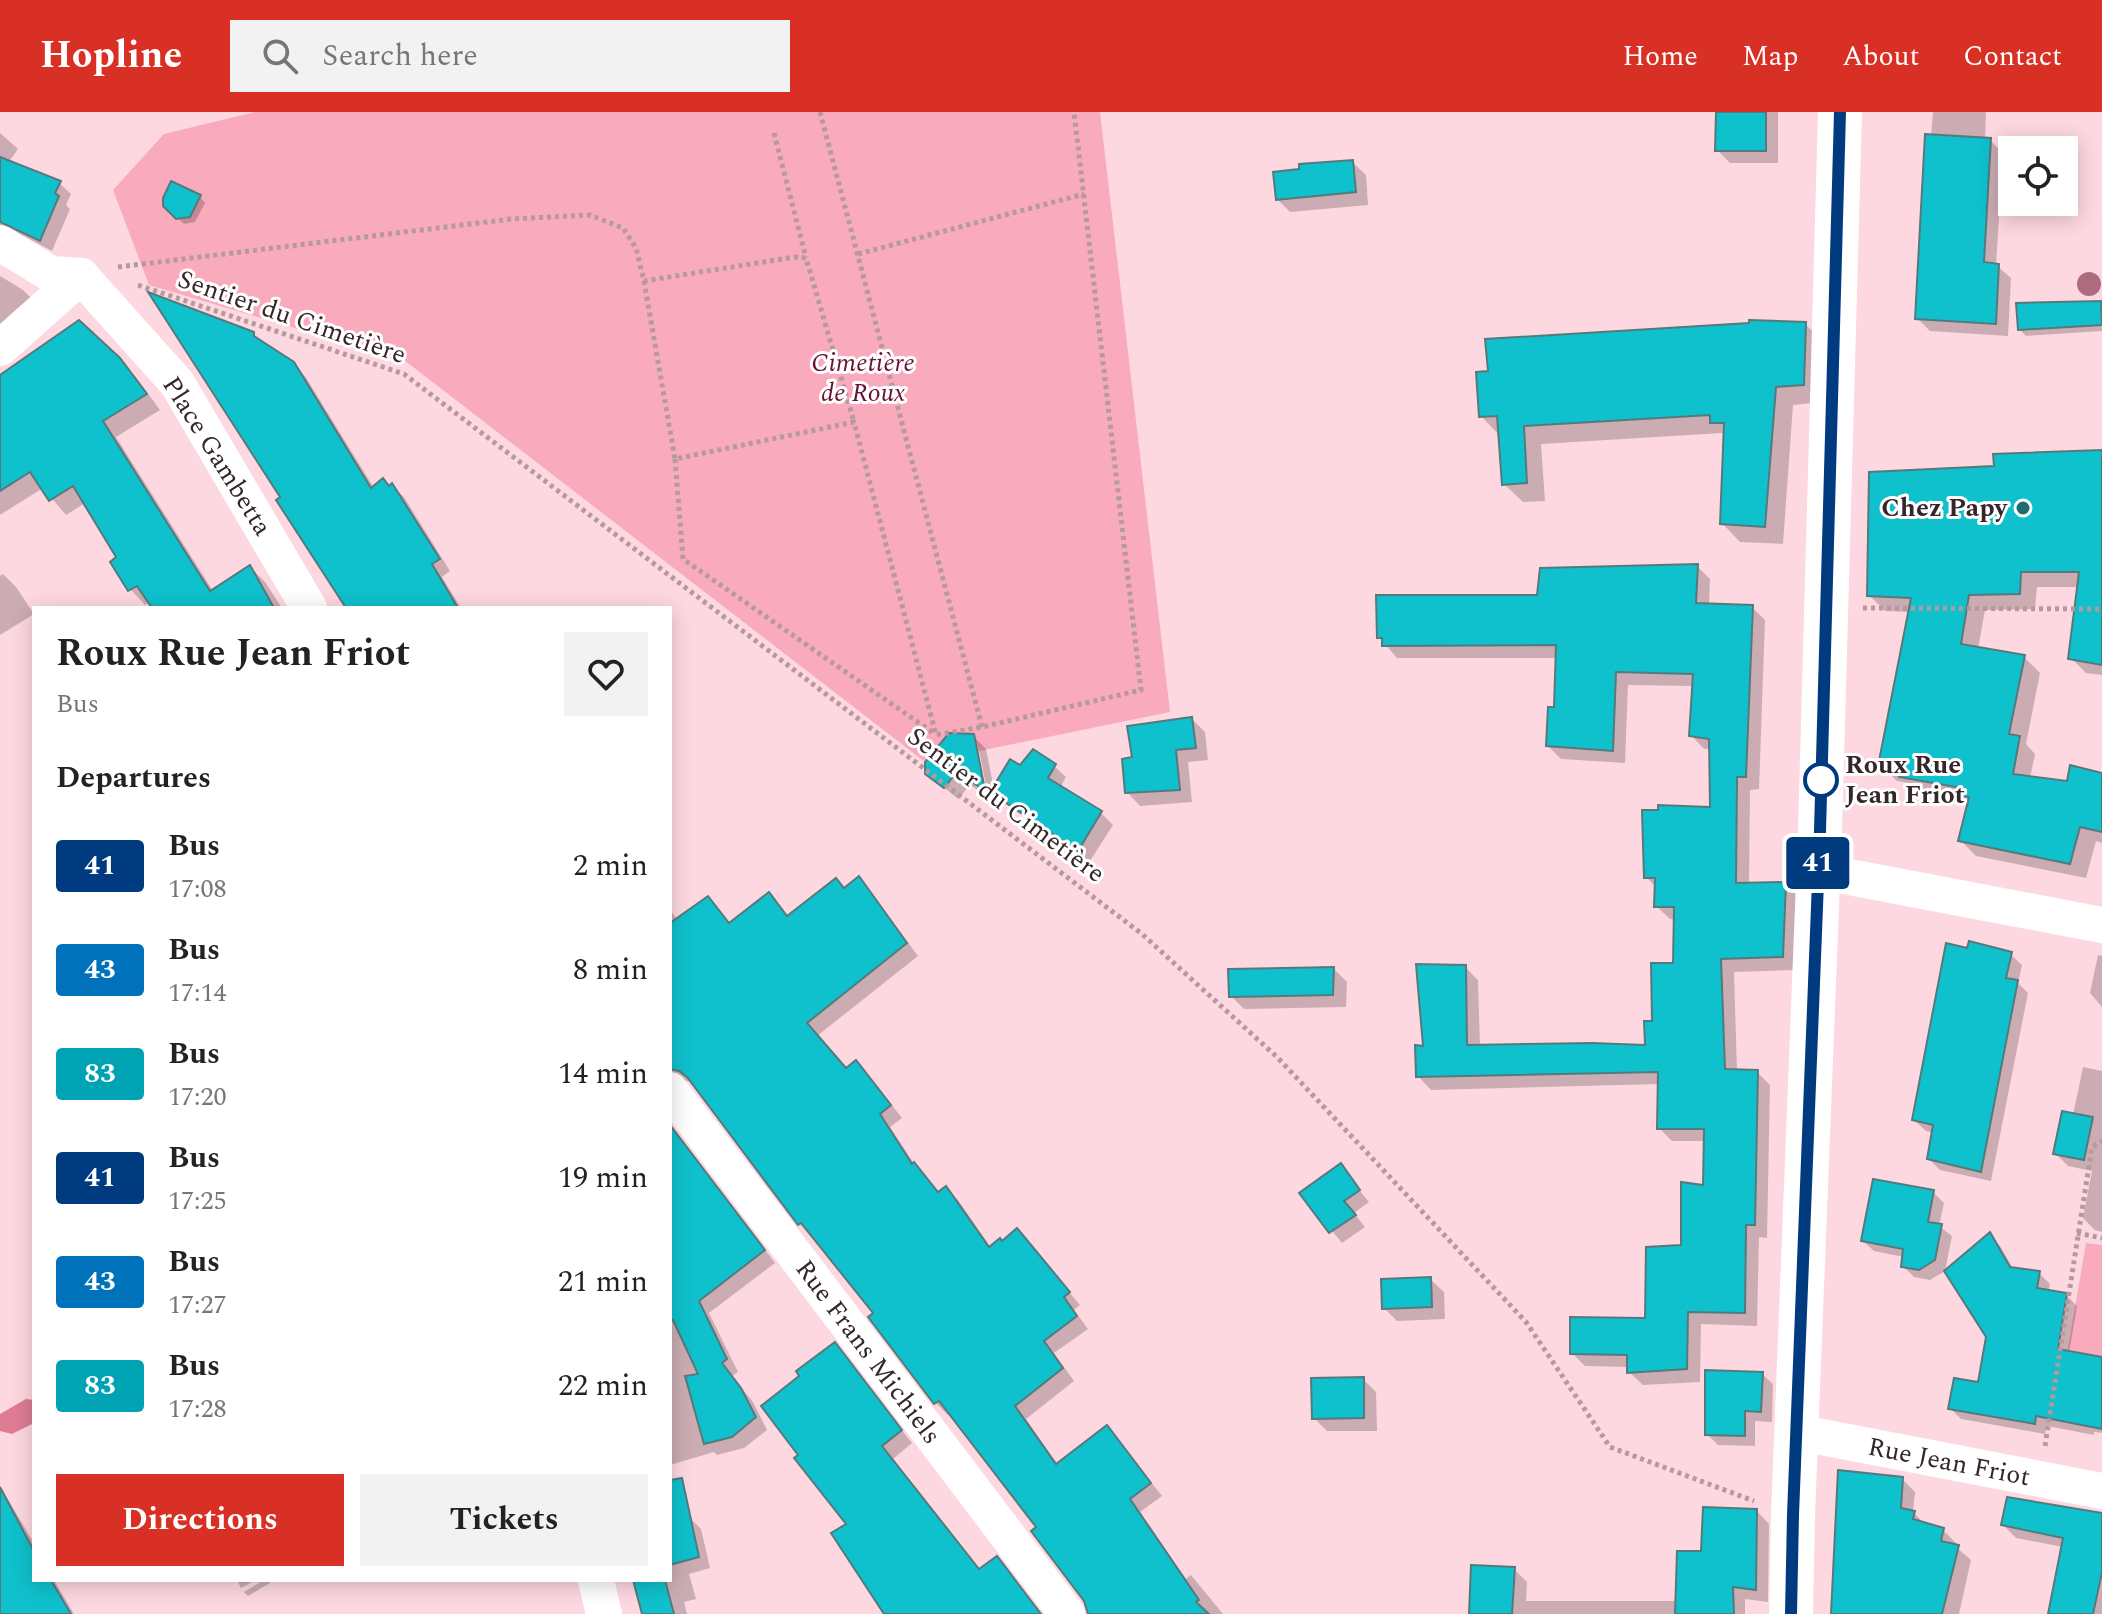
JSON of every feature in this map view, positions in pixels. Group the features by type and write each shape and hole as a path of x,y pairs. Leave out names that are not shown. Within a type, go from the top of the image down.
{"main road":[{"path":"1791,1614 1818,871 1840,112"}],"street":[{"path":"0,243 51,274 97,272"},
{"path":"0,348 97,272"},
{"name":"Place Gambetta","path":"97,272 177,383 308,606"},
{"path":"1818,871 2102,925"},
{"name":"Rue Frans Michiels","path":"672,1093 1067,1614"},
{"name":"Rue Jean Friot","path":"1796,1432 2102,1491"},
{"path":"596,1582 604,1614"}],"path":[{"path":"820,112 982,727"},
{"path":"97,272 511,219 590,215 623,228 636,248 644,281 675,459 683,559 936,735 1141,690 1074,112"},
{"path":"774,133 936,735"},
{"path":"858,254 1084,194"},
{"path":"644,281 795,257 806,258"},
{"name":"Sentier du Cimetière","path":"97,272 404,374 1142,934 1277,1057 1526,1322 1610,1447 1793,1515"},
{"path":"675,459 854,422"},
{"path":"1826,608 2102,609"},
{"path":"2040,1479 2092,1147 2102,1141"},
{"path":"2077,1233 2102,1238"}],"green space":[{"name":"Cimetière de Roux","path":"255,112 1100,112 1170,712 925,762 404,360 149,285 113,190 164,134"},
{"path":"2086,1243 2102,1245 2102,1359 2067,1354"}],"shaded area":[{"path":"26,1399 32,1400 32,1424 12,1434 0,1431 0,1414"}],"building":[{"path":"1716,112 1766,112 1766,151 1715,151"},
{"path":"1925,134 1991,138 1984,262 1999,264 1996,324 1915,319"},
{"path":"0,157 61,181 55,193 59,196 40,241 0,222"},
{"path":"1353,160 1356,192 1276,200 1273,172 1299,169 1299,164"},
{"path":"171,181 201,195 190,217 176,219 163,206 163,198"},
{"path":"148,292 254,332 254,336 294,362 371,488 383,478 389,486 392,483 440,559 432,564 457,606 345,606 276,500 280,497"},
{"path":"2101,301 2102,325 2018,330 2016,303"},
{"path":"79,320 120,358 147,394 103,421 210,591 250,565 273,606 151,606 137,586 128,591 110,562 116,557 73,486 49,501 30,472 0,491 0,375"},
{"path":"1749,320 1806,322 1804,385 1776,387 1765,527 1720,524 1724,423 1710,423 1710,415 1524,426 1527,483 1502,485 1497,416 1479,417 1476,372 1488,371 1485,339 1749,323"},
{"path":"2102,450 2102,665 2068,659 2079,572 2021,572 2020,594 1969,595 1961,644 2025,655 2009,734 2020,736 2013,774 2067,781 2070,765 2102,773 2102,832 2080,827 2070,864 1958,841 1969,797 1954,795 1956,787 1899,777 1900,770 1878,766 1911,598 1867,596 1869,472 1994,466 1993,454"},
{"path":"1698,564 1696,603 1753,605 1746,777 1737,777 1736,883 1786,882 1783,957 1721,959 1725,1069 1758,1070 1755,1225 1746,1225 1745,1313 1688,1312 1687,1369 1627,1373 1627,1355 1570,1354 1570,1317 1645,1318 1646,1247 1681,1245 1681,1182 1703,1185 1704,1129 1657,1129 1658,1072 1416,1077 1415,1045 1423,1046 1416,964 1466,965 1467,1045 1645,1045 1644,1021 1652,1021 1651,963 1673,963 1674,907 1654,907 1655,878 1644,878 1642,810 1658,810 1658,805 1710,807 1709,739 1689,736 1693,674 1616,672 1613,751 1546,746 1548,707 1554,707 1556,645 1382,646 1382,638 1377,638 1376,595 1537,595 1540,568"},
{"path":"1192,717 1196,748 1176,750 1180,790 1125,793 1122,759 1132,757 1127,726"},
{"path":"949,733 974,734 985,790 956,773 944,788 925,774 925,762"},
{"path":"1033,749 1056,764 1048,778 1102,811 1078,851 990,792 1010,759 1020,765"},
{"path":"859,876 907,943 807,1023 846,1068 856,1060 891,1105 880,1114 912,1164 914,1162 938,1192 946,1186 989,1247 1017,1228 1070,1292 1064,1297 1077,1316 1044,1341 1063,1368 1015,1406 1056,1464 1107,1425 1151,1483 1130,1499 1199,1600 1196,1602 1209,1614 1088,1614 1084,1601 1031,1531 1036,1527 939,1401 934,1404 868,1317 873,1313 801,1223 798,1225 687,1077 672,1069 672,922 708,896 729,923 769,892 787,916 836,878 844,888"},
{"path":"1969,941 2012,952 2006,978 2018,980 1981,1172 1927,1159 1933,1125 1912,1120 1946,943 1967,948"},
{"path":"1334,967 1333,995 1229,997 1228,969"},
{"path":"2062,1111 2093,1117 2084,1160 2053,1154"},
{"path":"672,1128 765,1250 699,1301 727,1359 722,1363 741,1388 756,1417 732,1437 704,1444 685,1376 698,1374 673,1320"},
{"path":"1341,1163 1360,1190 1344,1201 1356,1215 1329,1233 1299,1193"},
{"path":"1873,1179 1934,1190 1928,1222 1942,1224 1935,1260 1919,1270 1901,1267 1903,1249 1861,1241"},
{"path":"1990,1232 2010,1267 2040,1271 2037,1288 2067,1293 2058,1349 2102,1357 2102,1429 2036,1416 2035,1424 1948,1409 1954,1378 1978,1382 1986,1337 1944,1271"},
{"path":"1431,1277 1432,1307 1382,1309 1381,1279"},
{"path":"835,1342 902,1430 882,1446 979,1569 997,1556 1041,1614 884,1614 831,1533 846,1524 794,1458 798,1455 761,1406 799,1376 796,1371"},
{"path":"1705,1370 1763,1372 1761,1412 1745,1411 1745,1436 1705,1435"},
{"path":"1364,1377 1364,1418 1312,1419 1311,1378"},
{"path":"1838,1470 1903,1477 1901,1508 1915,1511 1913,1519 1944,1528 1941,1541 1959,1545 1942,1614 1831,1614"},
{"path":"682,1478 699,1557 672,1564 672,1480"},
{"path":"0,1487 32,1547 32,1582 52,1582 71,1614 0,1614"},
{"path":"2007,1497 2102,1513 2102,1572 2093,1614 2048,1614 2063,1538 2001,1525"},
{"path":"1703,1507 1757,1509 1756,1590 1733,1587 1734,1614 1675,1614 1677,1551 1701,1551"},
{"path":"1471,1565 1515,1567 1512,1614 1469,1614"},
{"path":"634,1582 666,1582 674,1614 642,1614"}],"bus line":[{"name":"41","path":"1791,1614 1820,831 1840,112"}],"place":[{"name":"Chez Papy","path":"2023,508"},
{"name":"Roux Rue Jean Friot","path":"1821,780"}]}
